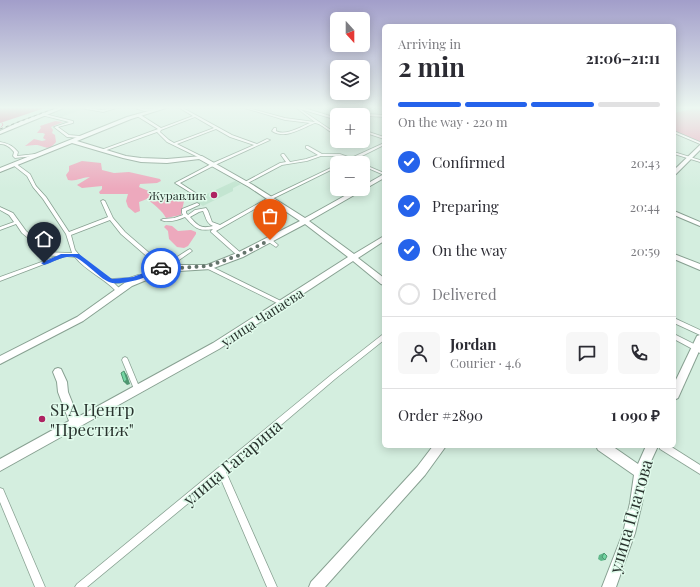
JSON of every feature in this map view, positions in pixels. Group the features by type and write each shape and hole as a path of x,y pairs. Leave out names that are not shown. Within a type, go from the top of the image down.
{"street":[{"path":"66,134 81,138"},
{"path":"0,170 90,134"},
{"path":"103,150 145,134"},
{"path":"160,134 174,144 214,164 271,198 305,221 382,280"},
{"path":"174,144 199,134"},
{"path":"228,134 257,145"},
{"path":"680,134 700,143"},
{"path":"196,195 177,183 214,164 268,140"},
{"path":"72,141 133,159 172,161 200,157"},
{"path":"0,143 6,143 14,148 16,157 35,155"},
{"path":"359,156 382,145"},
{"path":"306,146 321,155"},
{"path":"676,171 700,147"},
{"path":"676,153 700,160"},
{"path":"283,155 289,163"},
{"path":"245,183 277,166 307,160 321,155 342,156"},
{"path":"14,164 29,175 34,186 45,198 68,234 72,247 77,255 110,281 118,290"},
{"path":"370,168 382,174"},
{"path":"240,255 213,231 271,198 330,169"},
{"path":"370,183 382,176"},
{"path":"0,360 80,319 96,309 118,290 150,275 179,268 208,266 240,255 305,221 348,196"},
{"path":"103,201 111,218 123,233 160,265 179,268"},
{"path":"197,204 184,210 194,226 205,230 220,226"},
{"path":"0,208 11,214 24,232 35,241 42,254 77,255"},
{"path":"163,220 187,216 204,209 208,220 212,225 220,226"},
{"path":"676,214 700,224"},
{"path":"68,234 111,218"},
{"path":"0,229 17,222"},
{"name":"улица Чапаева","path":"0,465 216,346 382,239"},
{"path":"270,240 276,245"},
{"path":"110,281 129,280 168,266 190,251"},
{"path":"0,279 64,255"},
{"path":"676,257 700,267"},
{"path":"208,266 283,304"},
{"path":"676,321 700,334"},
{"path":"676,337 698,346 676,391"},
{"name":"улица Гагарина","path":"80,587 221,472 333,377 382,339"},
{"path":"125,360 137,389"},
{"path":"58,372 62,382 63,392 75,423"},
{"path":"316,587 421,471 438,448"},
{"path":"605,448 640,472"},
{"name":"улица Платова","path":"609,587 629,533 636,503 640,472 651,448"},
{"path":"667,448 700,470"},
{"path":"221,472 272,587"},
{"path":"0,492 40,587"}],"shaded area":[{"path":"45,134 54,134 56,142 48,148 39,145 25,146 34,139 42,141 46,140 43,138"},
{"path":"682,134 700,134 700,142"},
{"path":"82,161 101,163 102,170 114,173 129,172 160,179 161,181 157,183 140,184 139,187 156,194 173,193 181,196 184,201 181,215 166,218 160,210 147,199 139,202 140,211 135,213 128,207 126,201 128,194 100,194 99,192 102,189 102,186 82,188 77,185 90,177 68,180 66,175 69,171 69,166"},
{"name":"Журавлик","path":"235,181 241,184 233,188 233,191 203,206 194,200"},
{"path":"166,225 172,226 178,231 191,230 196,232 196,234 188,246 184,248 177,247 169,239 168,231 164,227"}],"building":[{"path":"124,371 127,380 124,382 121,373"},
{"path":"604,553 607,556 605,560 602,557"}],"way so far":[{"path":"161,268 168,266 179,268 217,264 240,255 270,240"}],"place":[{"name":"Журавлик","path":"214,195"},
{"name":"SPA Центр \"Престиж\"","path":"42,419"}],"route":[{"path":"44,263 64,255 77,255 110,281 134,279 161,268"}]}
